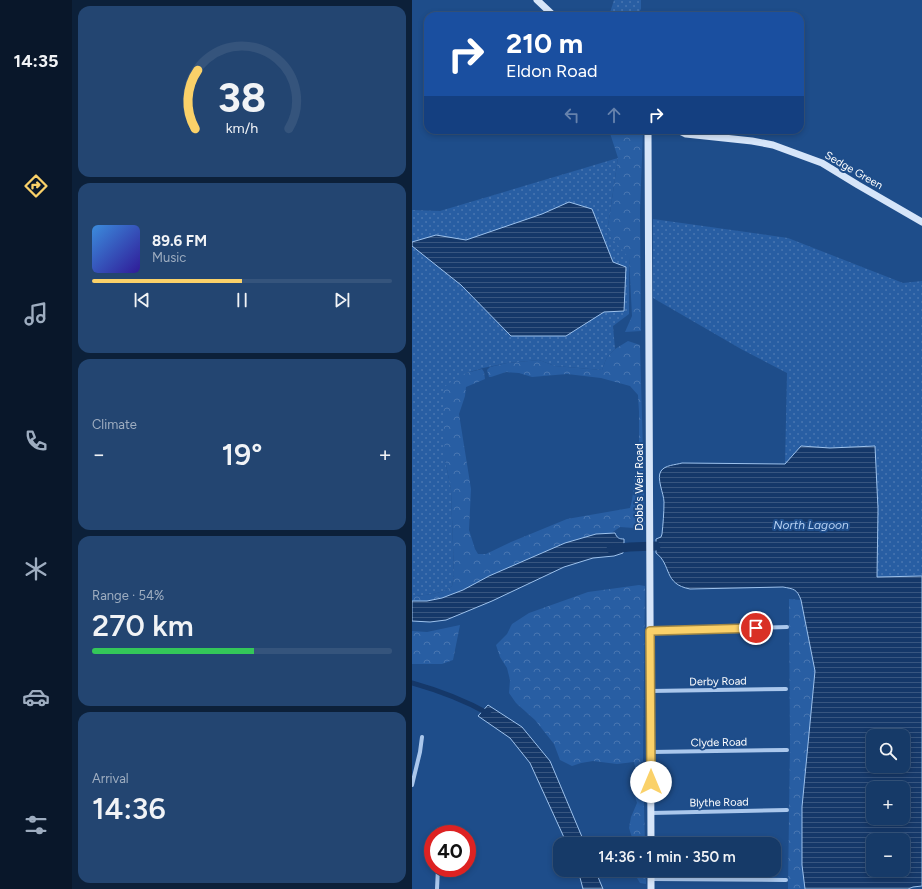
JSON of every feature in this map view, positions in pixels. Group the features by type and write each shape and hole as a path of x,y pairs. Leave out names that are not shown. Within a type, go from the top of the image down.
{"street":[{"path":"537,0 550,12"},
{"name":"Dobb's Weir Road","path":"648,134 651,837"},
{"name":"Sedge Green","path":"686,134 752,140 773,145 822,163 922,222"},
{"path":"650,631 787,627"},
{"name":"Derby Road","path":"650,691 786,689"},
{"path":"412,784 422,737"},
{"name":"Clyde Road","path":"651,752 786,750"},
{"name":"Blythe Road","path":"651,813 787,810"},
{"path":"437,889 438,877"},
{"path":"651,889 651,879 786,880"}],"green space":[{"path":"614,0 641,0 641,9 639,12 610,12"},
{"path":"610,134 643,134 640,211 641,331 625,332 632,316 629,258 607,233 618,158"},
{"path":"618,158 607,233 629,256 629,314 613,326 615,349 607,357 602,370 555,366 539,360 507,363 466,373 445,460 451,489 454,575 452,586 438,593 412,596 412,210 440,211"},
{"path":"653,219 788,238 903,283 922,281 922,576 877,577 878,509 875,446 830,448 801,446 785,464 787,373 741,349 653,298"},
{"path":"628,341 640,345 645,526 634,528 620,527 610,534 596,534 565,543 489,576 463,590 442,598 427,601 412,601 412,596 433,594 452,586 454,575 451,489 445,460 443,388 456,378 466,373 482,369 484,372 485,379 466,387 465,396 459,414 471,489 469,530 478,554 486,554 567,519 630,508 635,476 641,460 637,453 639,446 638,395 630,386 601,378 567,374 532,377 519,373 506,372 489,377 487,370 490,367 507,363 539,360 555,366 602,370 607,357 615,349"},
{"path":"639,585 645,586 643,762 641,762 643,768 645,837 632,837 629,828 631,817 637,803 634,793 636,772 634,762 617,764 593,761 572,766 560,760 554,744 535,720 516,703 509,693 510,680 507,668 500,657 496,645 507,634 512,624 529,613 588,592"},
{"path":"789,599 801,600 815,671 802,807 802,865 805,889 788,889 790,744"},
{"path":"460,625 453,660 442,664 412,664 412,631 427,632"},
{"path":"636,877 646,877 646,884 640,883"}],"water":[{"path":"569,202 592,209 613,262 626,267 624,311 604,312 566,336 511,336 461,285 412,246 412,242 436,235 466,240 542,214"},
{"name":"North Lagoon","path":"801,446 830,448 875,446 878,509 877,577 922,576 922,886 908,889 805,889 802,865 802,807 815,671 800,596 795,590 783,587 690,589 681,587 672,579 661,558 656,553 656,539 661,537 662,534 664,502 659,478 663,469 668,466 682,463 785,464"},
{"path":"615,533 618,538 624,539 624,544 622,546 623,553 614,556 593,558 564,567 492,601 446,620 430,622 412,621 412,601 427,601 442,598 463,590 489,576 565,543 596,534"},
{"path":"488,705 522,727 550,761 582,837 564,837 530,763 510,738 478,716"},
{"path":"580,877 598,877 603,889 583,889"}],"waterway":[{"path":"611,549 656,546"},
{"path":"412,683 451,696 489,714"}],"route":[{"path":"651,782 650,631 756,628"}]}
